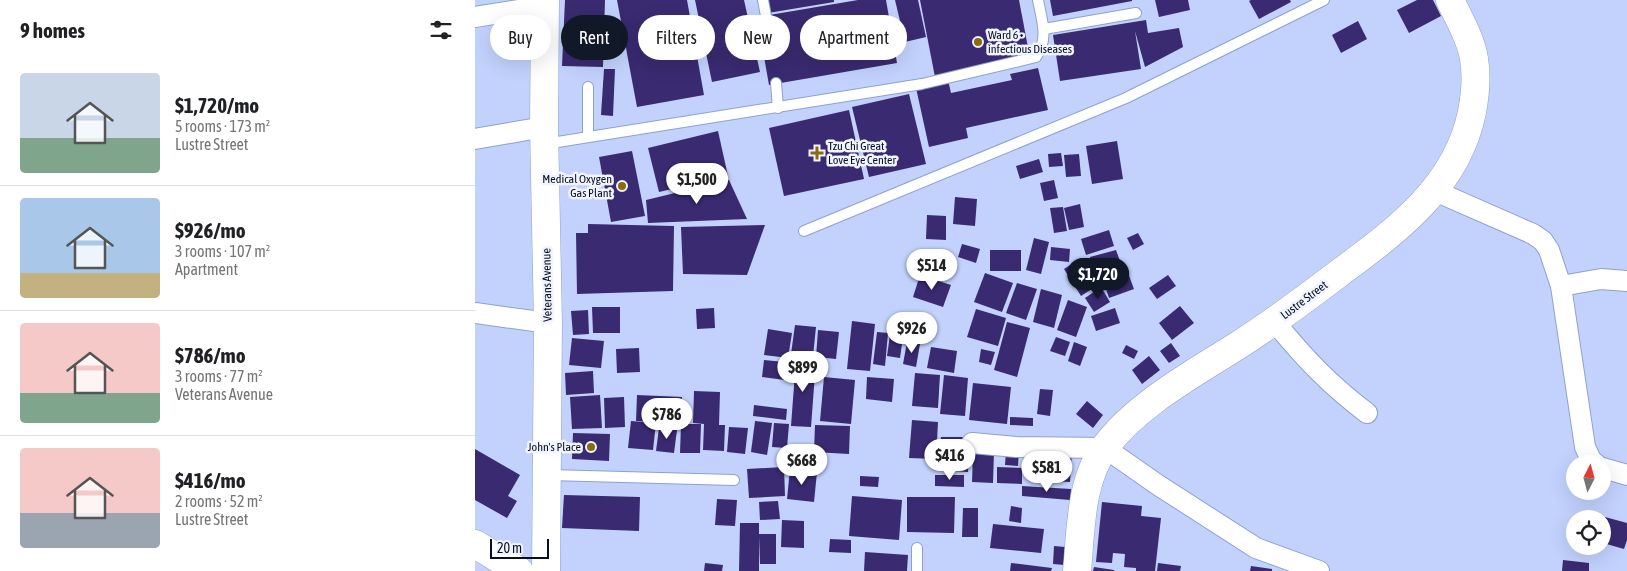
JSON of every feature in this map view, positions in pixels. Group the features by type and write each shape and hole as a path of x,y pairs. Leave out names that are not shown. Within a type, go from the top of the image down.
{"street":[{"name":"Lustre Street","path":"1077,571 1087,492 1096,462 1105,448 1132,418 1181,381 1275,322 1404,224 1435,192 1453,165 1465,139 1474,102 1475,60 1462,24 1450,0"},
{"path":"475,17 544,3"},
{"name":"Veterans Avenue","path":"544,3 544,136 548,323 545,475 546,571"},
{"path":"475,139 544,136"},
{"path":"1435,192 1522,229 1543,241 1549,250 1561,286 1585,448 1588,455"},
{"path":"1561,286 1601,279 1627,281"},
{"path":"475,313 548,323"},
{"path":"1275,322 1302,356 1325,380 1367,413"},
{"path":"972,443 1016,447 1105,448 1158,485 1256,548 1319,571"},
{"path":"1611,470 1627,475"},
{"path":"475,544 519,571"}],"lane":[{"path":"763,0 766,15"},
{"path":"544,136 588,137 778,108 923,84 1036,58 1043,45 1044,29 1038,0"},
{"path":"804,231 1126,98 1324,0"},
{"path":"1044,29 1136,13"},
{"path":"776,83 778,108"},
{"path":"588,87 588,137"},
{"path":"545,475 734,480"},
{"path":"917,548 917,571"}],"building":[{"path":"565,0 605,0 605,15 564,15"},
{"path":"617,0 687,0 690,15 638,15 638,60 698,60 704,95 637,107 628,59 628,15 620,15"},
{"path":"695,0 744,0 747,15 725,15 725,60 757,60 760,72 712,82 707,60 715,60 715,15 698,15"},
{"path":"766,0 834,0 834,2 768,13"},
{"path":"858,0 886,0 889,15 800,15 800,60 896,60 897,63 769,85 765,60 790,60 790,15 769,15"},
{"path":"895,0 918,0 926,37 907,42 907,15 899,15"},
{"name":"Ward 6 - infectious Diseases","path":"920,0 1019,0 1030,58 935,77"},
{"path":"1050,0 1132,0 1132,1 1053,16"},
{"path":"1155,0 1188,0 1190,10 1159,17"},
{"path":"1290,0 1291,2 1259,19 1249,1"},
{"path":"1417,0 1433,0 1441,16 1409,33 1397,10"},
{"path":"1146,20 1148,33 1179,28 1183,47 1145,67 1135,31 1141,69 1060,81 1053,35"},
{"path":"1358,21 1367,39 1341,53 1332,35"},
{"path":"562,60 603,60 603,67 562,66"},
{"path":"1038,68 1048,110 966,128 968,138 929,147 916,88 948,80 951,93 1012,80 1010,74"},
{"path":"604,69 615,69 613,116 601,115"},
{"path":"909,94 926,164 869,177 852,107"},
{"name":"Tzu Chi Great Love Eye Center","path":"849,110 864,179 784,196 769,128"},
{"path":"718,131 728,176 659,192 648,148"},
{"path":"1117,141 1123,179 1092,184 1086,146"},
{"name":"Medical Oxygen Gas Plant","path":"632,151 645,216 611,222 599,157"},
{"path":"1061,153 1063,166 1049,167 1048,154"},
{"path":"1079,154 1081,176 1066,177 1064,155"},
{"path":"1039,159 1043,172 1020,179 1016,166"},
{"path":"729,180 747,219 648,223 646,200"},
{"path":"1054,180 1058,198 1044,201 1040,183"},
{"path":"955,197 977,199 975,226 953,224"},
{"path":"1080,204 1084,227 1069,230 1064,208"},
{"path":"1063,207 1067,231 1054,233 1050,208"},
{"path":"927,215 946,216 946,240 926,239"},
{"path":"588,224 674,226 673,291 577,294 576,233 588,233"},
{"path":"765,225 747,275 683,274 681,227"},
{"path":"1109,230 1114,246 1086,255 1081,239"},
{"path":"1138,233 1144,244 1133,250 1127,238"},
{"path":"1034,238 1049,242 1041,274 1026,270"},
{"path":"962,244 980,249 976,263 958,257"},
{"path":"1051,247 1070,249 1069,262 1050,260"},
{"path":"990,250 1021,250 1021,271 990,271"},
{"path":"1116,250 1121,264 1095,272 1090,257"},
{"path":"1081,258 1098,285 1081,296 1064,269"},
{"path":"1125,265 1134,289 1109,298 1101,274"},
{"path":"985,273 1013,283 1002,312 974,302"},
{"path":"920,275 951,285 943,307 913,297"},
{"path":"1168,275 1176,286 1157,299 1149,288"},
{"path":"1017,283 1037,289 1026,320 1006,313"},
{"path":"1101,287 1110,302 1094,312 1085,298"},
{"path":"1041,289 1062,295 1054,328 1033,322"},
{"path":"1068,300 1087,307 1076,337 1057,330"},
{"path":"1180,306 1194,323 1172,340 1159,323"},
{"path":"592,307 620,307 620,333 593,333"},
{"path":"714,308 715,328 697,329 696,309"},
{"path":"1115,308 1120,323 1096,331 1091,316"},
{"path":"976,309 1006,318 998,346 967,337"},
{"path":"588,310 589,334 573,335 571,311"},
{"path":"852,321 875,324 870,371 847,369"},
{"path":"892,321 905,323 900,358 887,356"},
{"path":"1007,322 1030,328 1017,377 994,370"},
{"path":"795,325 816,327 813,356 791,354"},
{"path":"768,329 792,333 788,358 764,355"},
{"path":"818,330 839,332 836,359 816,357"},
{"path":"877,332 888,333 885,366 873,364"},
{"path":"1056,337 1070,342 1065,356 1050,351"},
{"path":"572,338 604,341 601,368 569,365"},
{"path":"907,342 920,344 916,367 903,364"},
{"path":"1074,342 1087,347 1080,366 1068,361"},
{"path":"1171,343 1180,356 1169,363 1160,351"},
{"path":"1126,345 1138,351 1134,359 1122,353"},
{"path":"931,347 957,351 954,373 927,368"},
{"path":"639,348 640,372 617,373 616,349"},
{"path":"981,349 995,352 991,365 979,362"},
{"path":"1149,356 1160,370 1142,384 1132,370"},
{"path":"796,359 816,360 811,427 791,426"},
{"path":"764,360 794,363 792,381 762,377"},
{"path":"593,371 594,393 566,395 565,373"},
{"path":"915,373 940,375 938,408 912,406"},
{"path":"944,375 968,378 965,416 940,414"},
{"path":"824,377 855,380 851,424 820,421"},
{"path":"867,377 894,379 892,402 866,399"},
{"path":"973,383 1011,387 1007,424 969,420"},
{"path":"1040,389 1053,390 1050,416 1037,414"},
{"path":"694,391 720,392 719,425 725,425 724,451 703,450 704,424 693,423"},
{"path":"600,395 602,428 572,429 570,397"},
{"path":"637,395 682,397 681,423 636,421"},
{"path":"624,397 625,427 605,428 604,398"},
{"path":"1087,401 1103,415 1093,428 1076,414"},
{"path":"754,405 787,409 786,420 753,416"},
{"path":"1010,417 1033,418 1033,426 1010,425"},
{"path":"912,420 938,422 936,459 909,458"},
{"path":"631,421 656,423 653,450 628,448"},
{"path":"755,421 772,423 767,455 751,452"},
{"path":"774,423 789,424 787,448 772,447"},
{"path":"681,424 701,424 700,453 680,453"},
{"path":"815,425 850,426 849,454 814,452"},
{"path":"729,427 748,428 745,454 727,452"},
{"path":"659,428 677,430 674,453 656,451"},
{"name":"John's Place","path":"573,433 610,434 609,461 572,459"},
{"path":"941,437 967,437 967,454 940,453"},
{"path":"475,449 520,475 508,496 517,501 507,518 475,500"},
{"path":"973,450 994,451 993,483 972,482"},
{"path":"1038,450 1072,452 1070,482 1036,480"},
{"path":"1006,451 1019,451 1018,466 1005,465"},
{"path":"938,456 969,457 968,472 938,470"},
{"path":"784,467 785,496 749,498 747,469"},
{"path":"997,467 1022,468 1022,484 997,483"},
{"path":"790,469 817,472 814,502 787,499"},
{"path":"935,475 964,475 964,487 935,486"},
{"path":"860,476 879,477 878,487 860,486"},
{"path":"1022,486 1071,489 1070,500 1022,496"},
{"path":"564,495 640,497 639,531 562,528"},
{"path":"852,496 902,500 899,540 849,536"},
{"path":"907,497 955,497 954,533 907,532"},
{"path":"717,499 737,500 735,526 715,525"},
{"path":"778,501 780,519 760,520 759,502"},
{"path":"1102,502 1142,506 1141,516 1161,518 1155,571 1136,571 1136,568 1124,567 1125,554 1113,553 1112,563 1096,562"},
{"path":"1011,506 1022,508 1021,523 1009,521"},
{"path":"963,508 978,508 978,537 962,537"},
{"path":"1611,519 1627,523 1627,540 1624,549 1611,545"},
{"path":"782,520 804,521 804,548 781,547"},
{"path":"740,523 759,523 759,534 776,534 776,564 760,564 759,536 759,571 739,571"},
{"path":"993,524 1044,529 1041,553 990,548"},
{"path":"830,539 851,540 851,553 829,552"},
{"path":"1054,546 1065,547 1064,565 1053,564"},
{"path":"865,552 908,555 907,571 864,571"},
{"path":"1563,560 1589,563 1589,571 1562,571"},
{"path":"705,563 723,565 722,571 704,571"},
{"path":"1011,563 1052,568 1051,571 1010,571"},
{"path":"1158,563 1181,566 1180,571 1157,571"},
{"path":"1251,566 1272,569 1272,571 1250,571"},
{"path":"1094,567 1114,570 1114,571 1093,571"}],"place":[{"name":"Ward 6 - infectious Diseases","path":"978,42"},
{"name":"Tzu Chi Great Love Eye Center","path":"817,153"},
{"name":"Medical Oxygen Gas Plant","path":"622,186"},
{"name":"John's Place","path":"591,447"}]}
